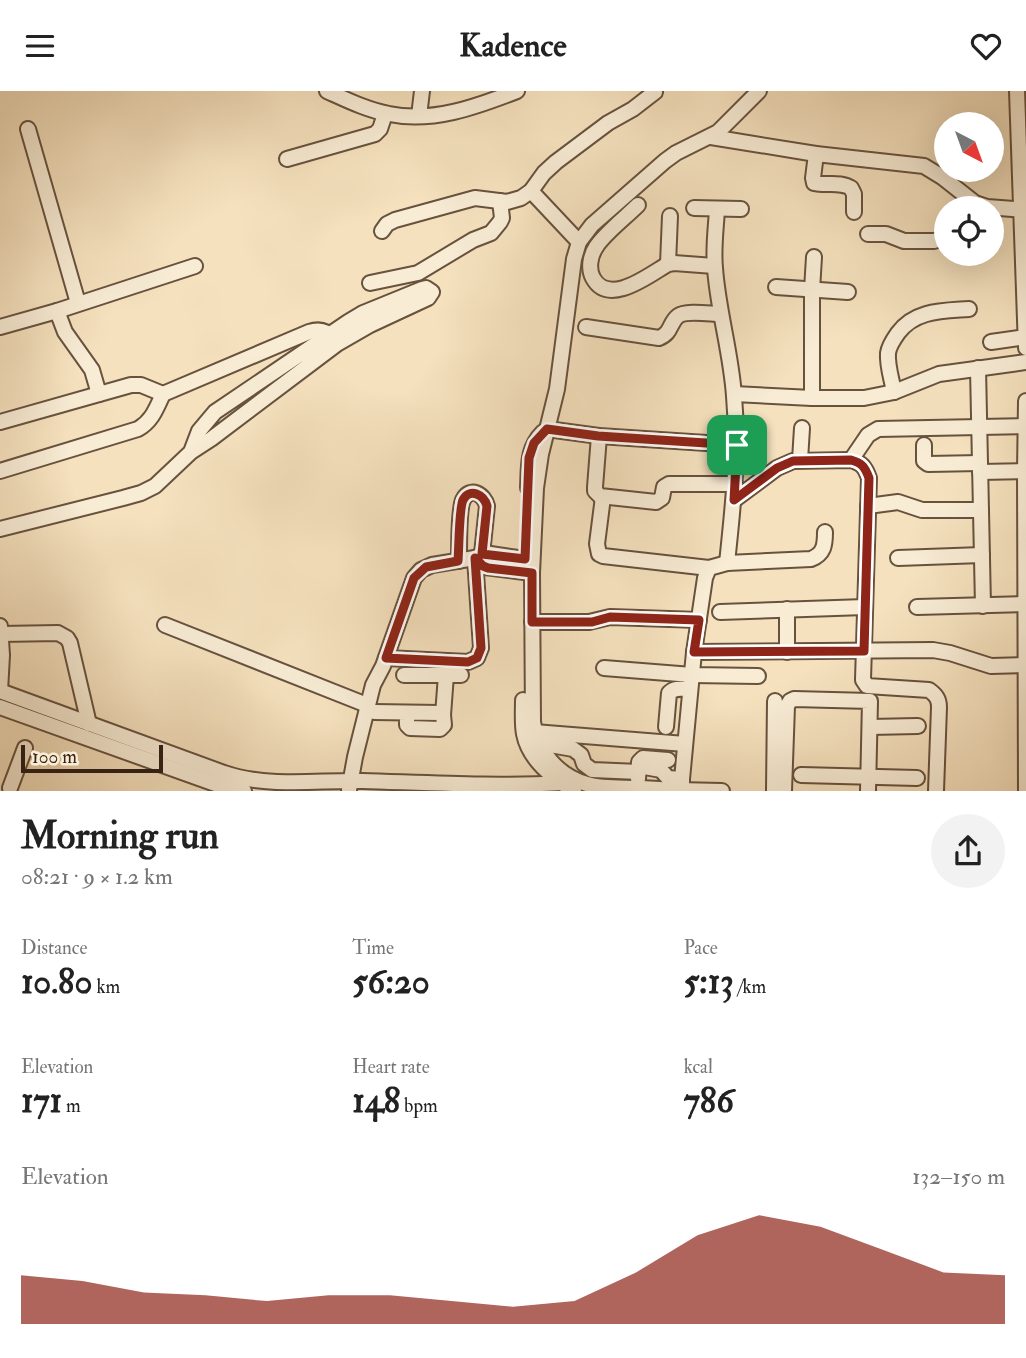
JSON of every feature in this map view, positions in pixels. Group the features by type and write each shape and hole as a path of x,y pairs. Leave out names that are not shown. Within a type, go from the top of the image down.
{"street":[{"path":"327,91 385,114 419,116 444,114 481,97 517,91"},
{"path":"336,91 348,101"},
{"path":"419,116 422,91"},
{"path":"568,787 535,758 524,731 529,458 534,443 547,429 557,389 574,259 579,242 592,225 665,161 711,137 759,91"},
{"path":"1017,91 1024,210 1026,348"},
{"path":"382,231 387,223 395,220 475,198 513,201 521,198 531,191 550,166 655,92"},
{"path":"287,159 375,134 380,129 385,114"},
{"path":"29,129 78,303"},
{"path":"711,137 816,154 924,166 942,177 956,196"},
{"path":"816,154 813,180 817,184 845,184 851,188 854,194 854,212"},
{"path":"531,191 579,242"},
{"path":"370,283 418,273 473,240 491,233 502,218 500,201"},
{"path":"638,205 596,246 591,260 591,274 597,284 604,289 624,289 668,264 715,266"},
{"path":"694,208 741,209"},
{"path":"1004,208 1024,210"},
{"path":"717,209 715,266 720,314 728,343 737,445 727,563"},
{"path":"668,264 670,216"},
{"path":"868,234 886,235 904,241 934,241"},
{"path":"811,398 814,257"},
{"path":"0,327 195,266"},
{"path":"775,287 848,292"},
{"path":"0,529 141,493 155,485 191,452 211,439 363,313 422,289 426,288 432,292 428,298 333,339"},
{"path":"894,392 887,356 890,345 904,325 915,317 928,313 969,309"},
{"path":"57,311 65,333 92,370 99,394"},
{"path":"586,327 659,338 668,334 675,318 682,313 720,314"},
{"path":"0,471 138,429 152,417 163,394 309,332 318,330 333,339"},
{"path":"991,342 1026,337"},
{"path":"734,394 864,398 894,392 939,374 1026,362"},
{"path":"978,368 983,606"},
{"path":"0,422 131,385 141,385 163,394"},
{"path":"1026,401 1026,791"},
{"path":"851,460 868,435 878,429 1026,426"},
{"path":"800,460 802,428"},
{"path":"547,429 598,436 737,445"},
{"path":"598,436 595,491 600,496 656,502 662,498 664,487 668,484 735,484"},
{"path":"924,445 924,461 928,464 1024,471"},
{"path":"734,500 777,468 800,460 851,460 866,469 869,478 863,680 867,686 929,690 939,700 936,791"},
{"path":"384,662 468,662 477,658 481,648 478,556 487,506 482,496 472,493 466,496 462,506 458,561"},
{"path":"603,497 597,544 599,554 603,557 709,569 727,563 811,559 823,550 825,532"},
{"path":"868,506 898,502 922,510 981,510"},
{"path":"898,558 982,555"},
{"path":"354,786 355,757 360,758 366,753 371,709 384,662 414,578 426,567 478,556 527,568"},
{"path":"527,568 532,622 536,738 544,753 559,769 589,788 682,785 722,791"},
{"path":"682,785 694,652 705,578 709,569"},
{"path":"917,607 1025,604"},
{"path":"720,612 865,607"},
{"path":"787,610 787,652"},
{"path":"532,622 592,622 610,617 699,620"},
{"path":"165,625 371,709 443,715 454,675 404,675"},
{"path":"89,724 67,638 53,633 1,629 0,691 89,724 111,739"},
{"path":"694,652 933,650 991,666 1025,665"},
{"path":"604,668 691,682 758,676"},
{"path":"666,727 669,693 691,682"},
{"path":"784,791 787,706 791,700 868,701 871,704 868,784"},
{"path":"774,791 775,701"},
{"path":"0,707 224,773 245,787 568,787"},
{"path":"870,727 918,726"},
{"path":"536,738 685,744"},
{"path":"536,738 573,749 592,770 660,770 668,778 682,785"},
{"path":"9,788 25,748"},
{"path":"637,788 643,758 668,760"},
{"path":"801,775 868,784 917,778"}],"route":[{"path":"547,429 598,436 737,445 734,500 777,468 793,461 851,460 866,469 869,478 864,651 694,652 699,620 610,617 592,622 532,622 532,573 488,568 475,558 481,648 477,658 468,662 386,658 414,578 426,567 458,561 462,506 466,496 477,493 486,501 482,554 525,559 529,458 534,443 547,429"}]}
